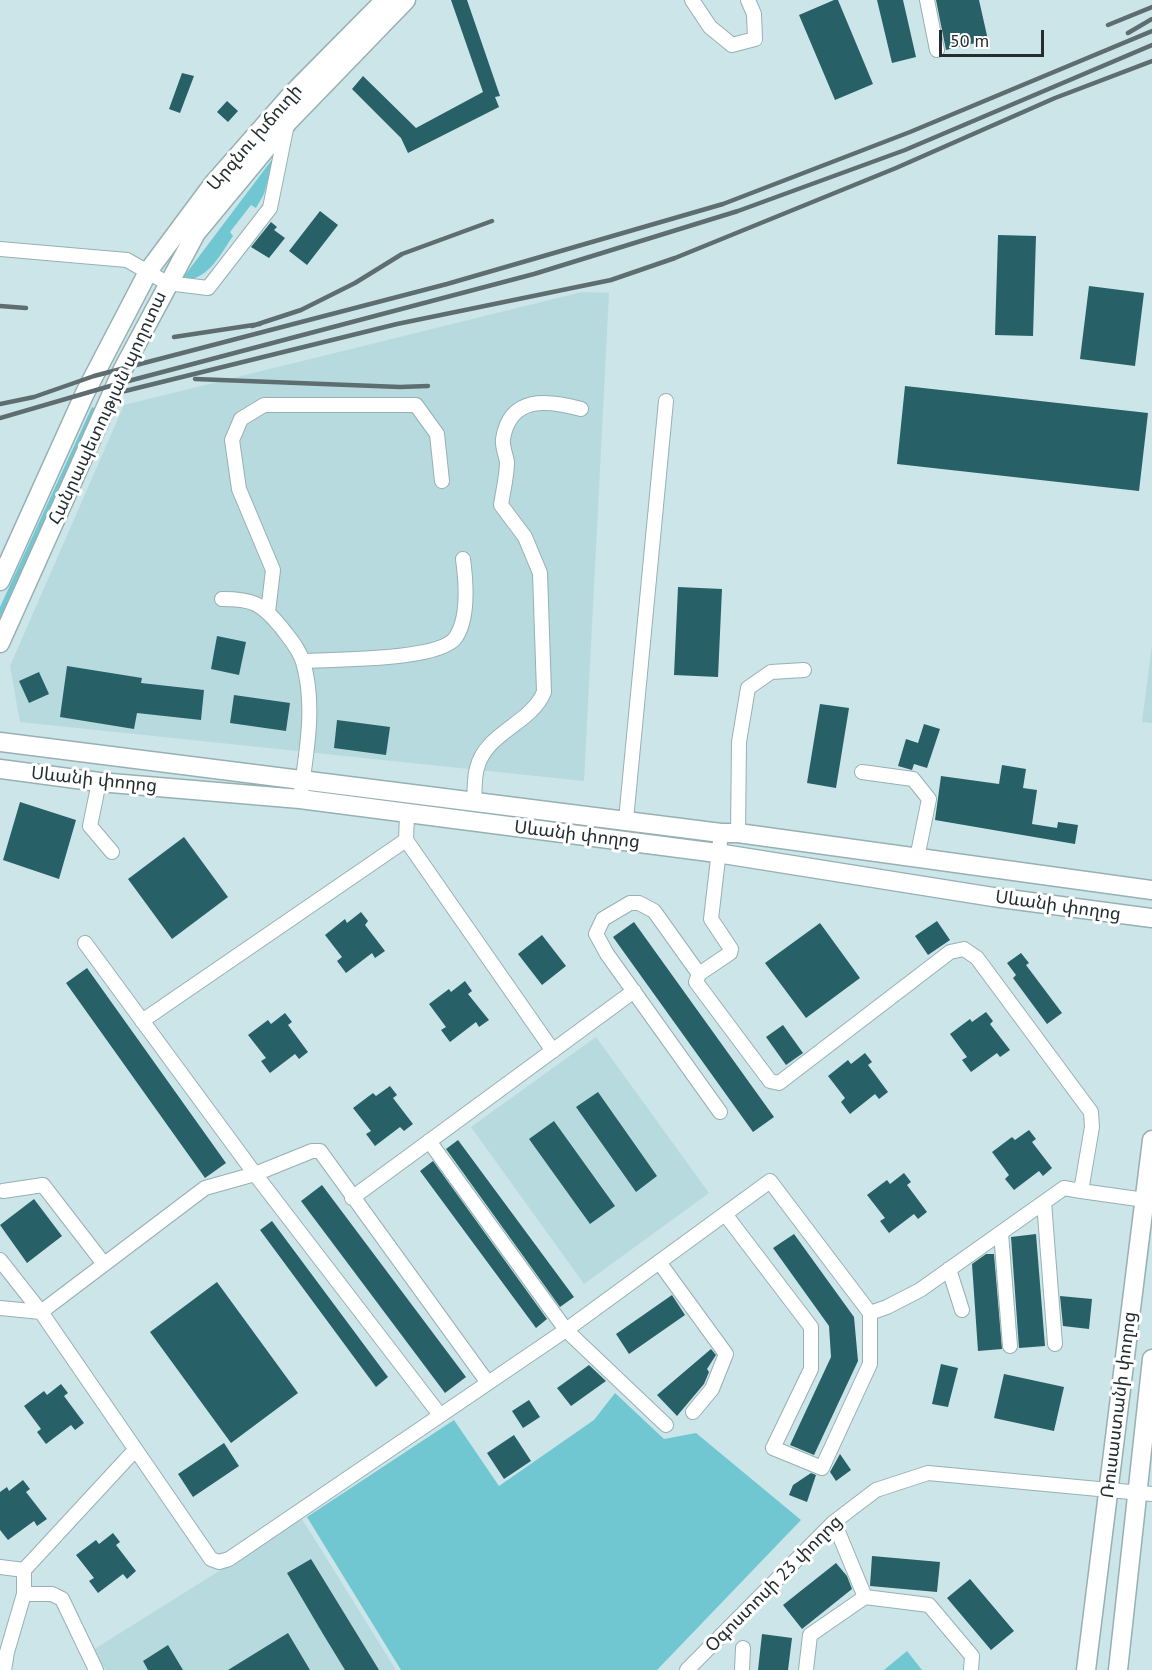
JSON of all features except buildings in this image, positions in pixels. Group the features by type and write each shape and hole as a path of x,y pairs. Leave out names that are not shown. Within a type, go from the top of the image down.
{"main road":[{"name":"Արզնու խճուղի","path":"140,287 149,270 213,184 292,94 385,0"},
{"name":"Հանրապետության պողոտա","path":"0,643 123,369 167,283 203,224 288,122 406,0"},
{"name":"Հանրապետության պողոտա","path":"0,581 85,393 140,287"},
{"name":"Սևանի փողոց","path":"0,742 730,833 1152,890"},
{"name":"Սևանի փողոց","path":"0,769 99,782 300,800 717,853 993,897 1152,918"},
{"name":"Ռուսաստանի փողոց","path":"1086,1670 1152,1140"},
{"name":"Ռուսաստանի փողոց","path":"1118,1670 1145,1493 1152,1359"}],"street":[{"path":"692,0 710,27 732,45 755,39 754,14 748,0"},
{"path":"927,0 937,50"},
{"path":"0,249 127,260 149,270 167,283 208,288 270,208 288,122"},
{"path":"474,801 477,767 489,744 538,705 544,692 540,573 525,537 501,505 507,463 503,441 510,418 524,406 552,401 581,409"},
{"path":"626,820 666,401"},
{"path":"268,612 273,570 238,489 232,440 241,419 264,405 416,405 437,434 442,481"},
{"path":"303,661 425,654 447,646 457,636 463,614 466,580 463,559"},
{"path":"222,599 246,599 268,612 296,646 303,661 310,703 300,800"},
{"path":"804,670 771,672 748,688 739,742 730,833 717,853 711,919 731,949 699,974 696,982 774,1083 950,952 964,949 977,958 1091,1112 1092,1127 1081,1191"},
{"path":"862,772 914,779 920,784 929,799 917,858"},
{"path":"99,782 90,826 112,852"},
{"path":"407,814 406,840 553,1051"},
{"path":"142,1021 406,840"},
{"path":"699,974 654,911 639,903 630,903 603,919 596,934 720,1112"},
{"path":"85,943 255,1174 440,1415"},
{"path":"352,1198 634,991"},
{"path":"429,1141 566,1330 666,1425"},
{"path":"0,1308 41,1312 206,1188 255,1174 312,1150 320,1151 352,1198 489,1383"},
{"path":"0,1260 41,1312 211,1559 219,1562 229,1559 566,1330 724,1214 770,1181 870,1313 870,1364 822,1468 773,1448 811,1369 811,1327 724,1214"},
{"path":"3,1191 43,1185 104,1264"},
{"path":"870,1313 903,1300 1064,1188 1145,1200"},
{"path":"1044,1202 1055,1344"},
{"path":"1001,1233 1010,1346"},
{"path":"659,1262 726,1354 712,1389 693,1412"},
{"path":"950,1269 962,1310"},
{"path":"4,1670 24,1594 24,1570 135,1450"},
{"name":"Օգոստոսի 23 փողոց","path":"687,1670 834,1522 876,1490 928,1473 1145,1493"},
{"path":"834,1522 865,1597"},
{"path":"0,1566 24,1570"},
{"path":"24,1594 52,1594 62,1599 96,1670"},
{"path":"806,1670 810,1635 865,1597 929,1605 972,1656 970,1670"},
{"path":"742,1670 743,1648"}],"shaded area":[{"path":"274,157 264,194 256,208 251,205 230,232 233,236 206,272 191,279 182,279"},
{"path":"582,292 609,293 584,781 20,722 10,666 124,405"},
{"path":"92,407 97,410 0,622 0,607"},
{"path":"1152,645 1152,723 1142,722"},
{"path":"596,1037 709,1193 584,1284 471,1127"},
{"path":"615,1393 664,1439 696,1433 801,1520 657,1670 401,1670 307,1517 454,1420 499,1486 594,1420"},
{"path":"302,1519 396,1670 106,1670 93,1650"},
{"path":"907,1651 922,1670 884,1670"}],"railway":[{"path":"1108,25 1152,7"},
{"path":"1128,33 1152,19"},
{"path":"0,404 34,397 94,376 447,284 723,204 910,132 1152,31"},
{"path":"0,418 117,384 534,274 738,211 905,150 1152,45"},
{"path":"113,394 397,324 611,280 675,258 896,168 1055,98 1152,61"},
{"path":"252,326 301,310 355,283 402,254 492,221"},
{"path":"0,306 26,308"},
{"path":"174,337 260,324"},
{"path":"195,379 400,387 428,386"}]}
